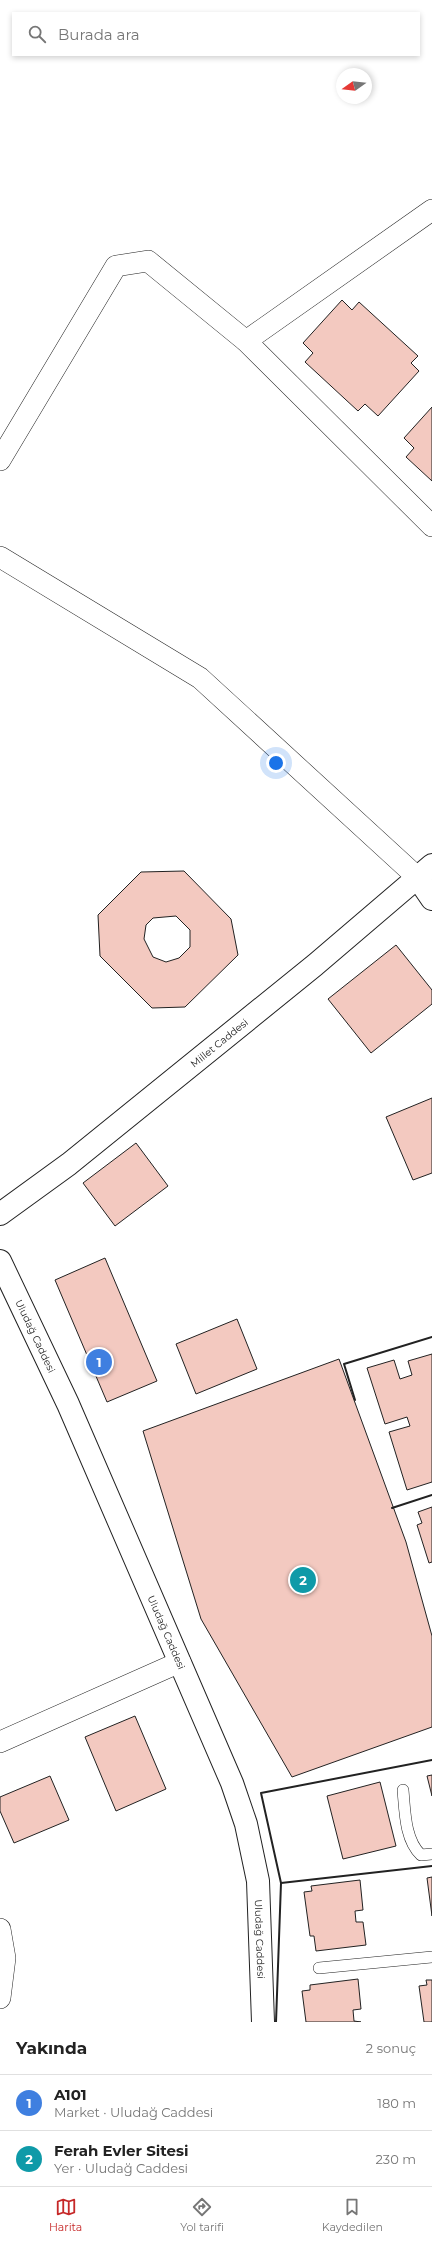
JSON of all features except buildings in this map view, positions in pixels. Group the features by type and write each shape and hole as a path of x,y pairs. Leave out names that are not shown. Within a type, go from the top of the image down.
{"street":[{"path":"246,341 432,210"},
{"path":"0,460 116,266 148,261 246,341 432,526"},
{"path":"0,557 200,678 424,871 432,899"},
{"name":"Millet Caddesi","path":"0,1214 69,1164 308,970 424,871"},
{"name":"Uludağ Caddesi","path":"0,1261 68,1404 232,1783 246,1824 258,1881 263,2022"},
{"path":"0,1742 180,1662"},
{"path":"0,1929 5,1958 0,1998"}],"lane":[{"path":"403,1790 406,1821 413,1848 421,1855 432,1854"},
{"path":"318,1968 432,1957"}],"wall":[{"path":"355,1400 344,1364 432,1337"},
{"path":"392,1508 432,1495"},
{"path":"281,1883 261,1793 432,1760"},
{"path":"276,2022 281,1883 432,1866"}],"place":[{"name":"A101","path":"99,1362"},
{"name":"Ferah Evler Sitesi","path":"303,1580"}]}
